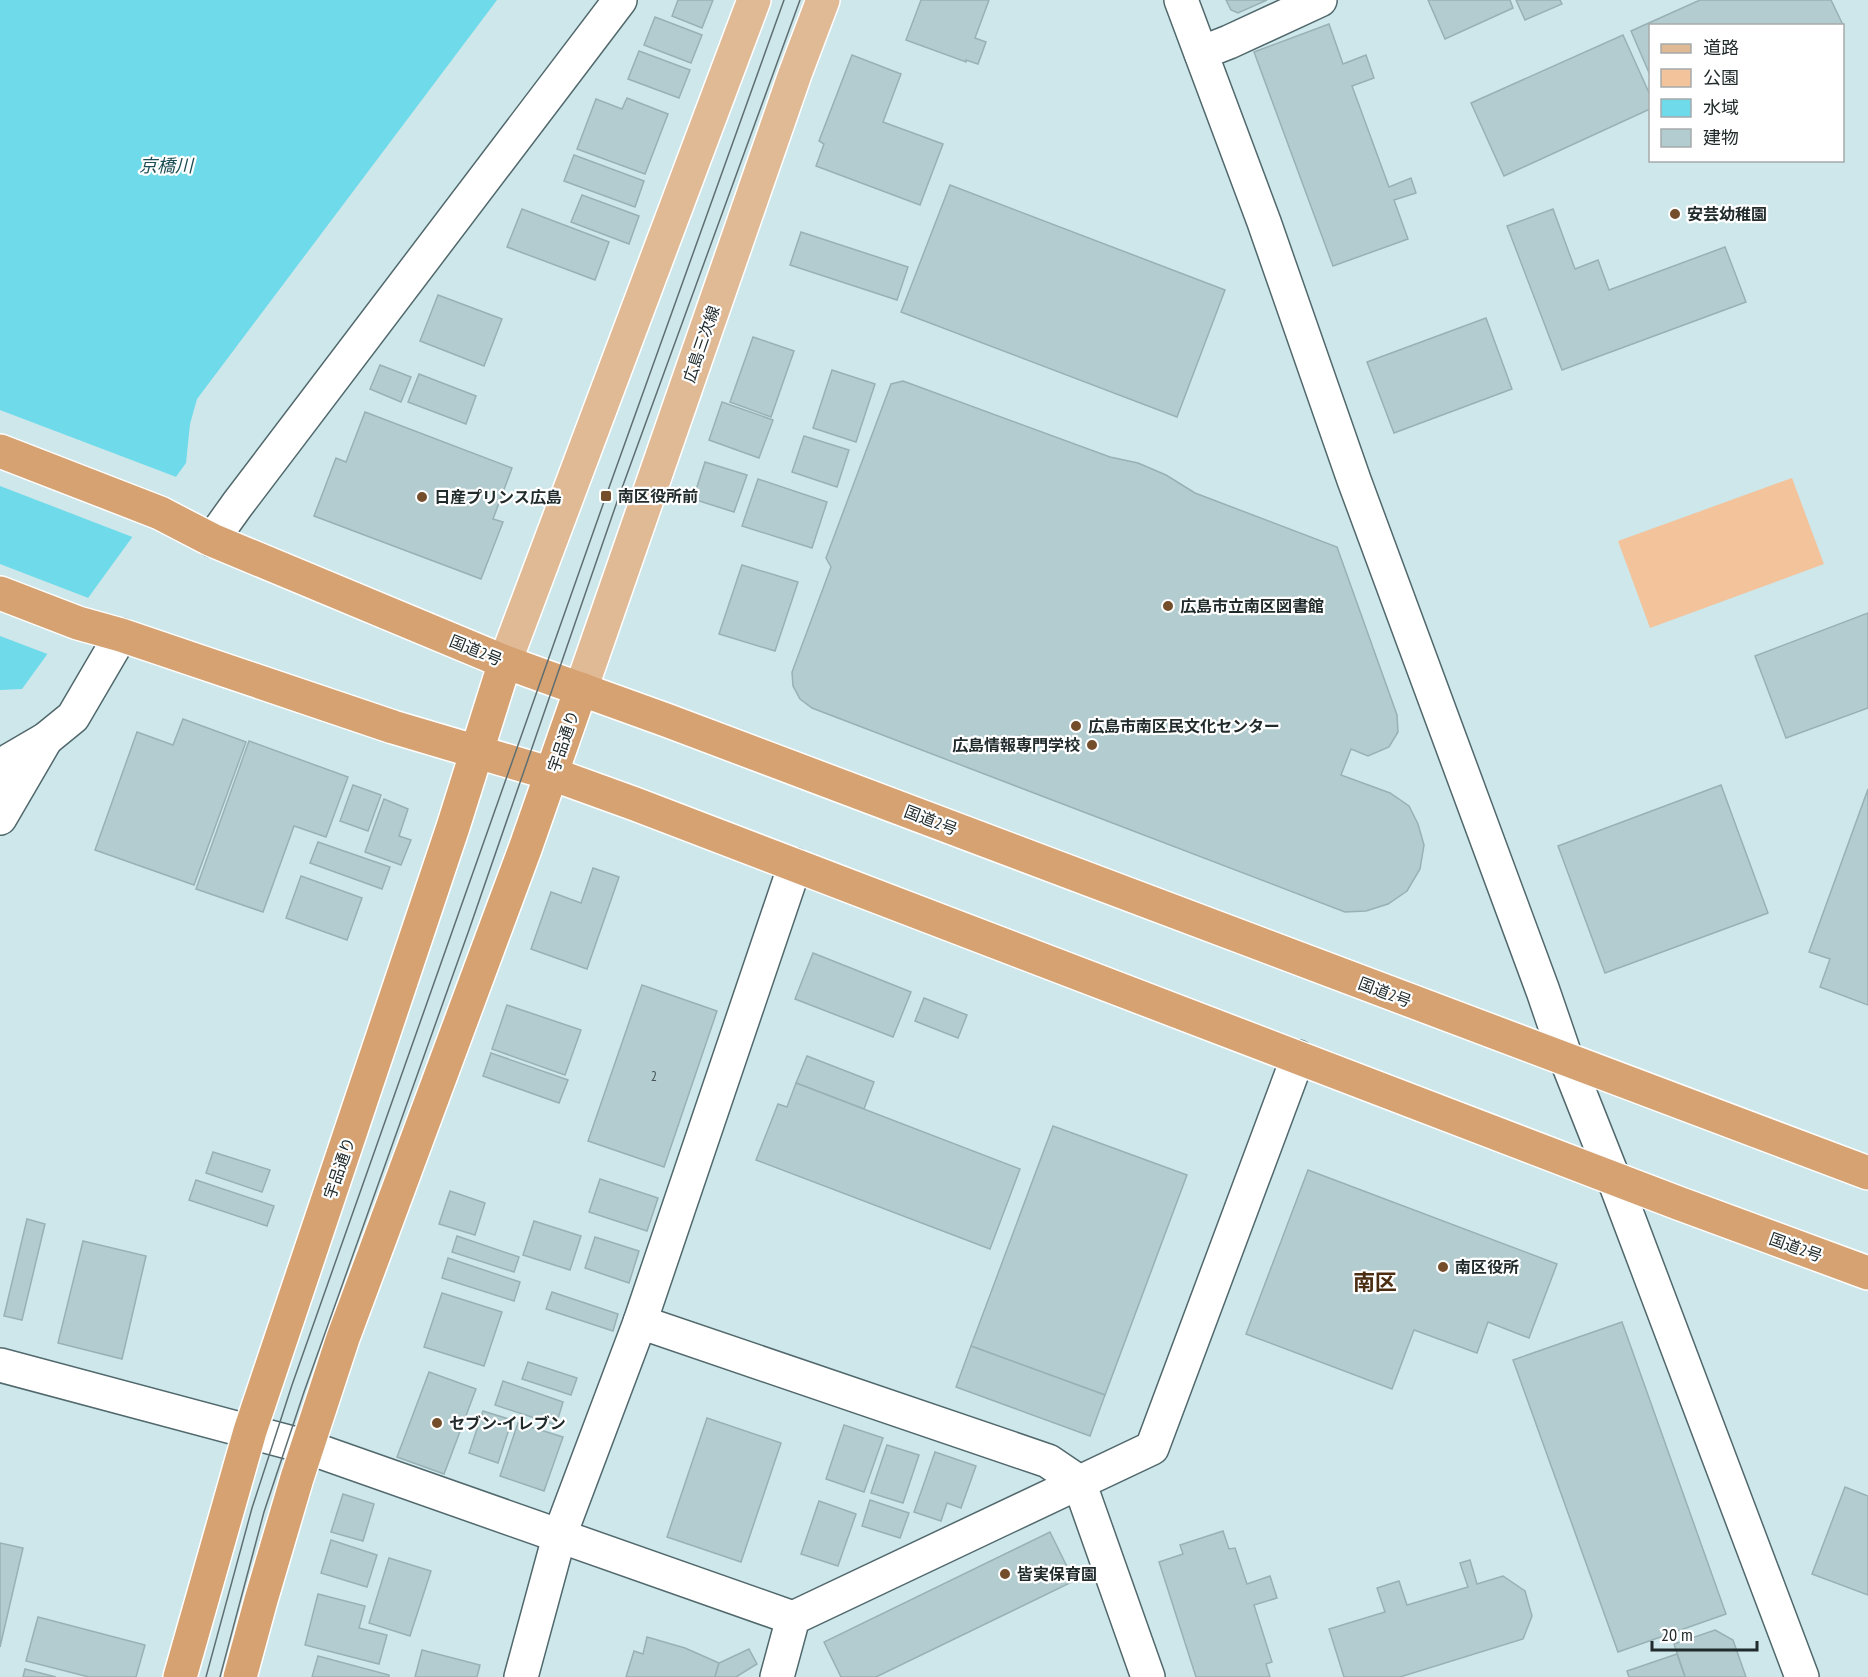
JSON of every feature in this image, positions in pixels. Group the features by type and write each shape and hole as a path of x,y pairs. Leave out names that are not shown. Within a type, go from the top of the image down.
{"highway":[{"name":"国道2号","path":"0,451 160,513 212,540 505,662 1868,1173"},
{"name":"国道2号","path":"0,593 78,623 121,635 393,728 552,774 1868,1273"},
{"name":"宇品通り","path":"180,1677 250,1431 505,662"},
{"name":"宇品通り","path":"240,1677 307,1448 343,1338 525,849 582,689"}],"main road":[{"path":"505,662 754,0"},
{"name":"広島三次線","path":"582,689 795,74 823,0"}],"street":[{"path":"212,540 620,0"},
{"path":"1181,0 1260,211 1358,492 1567,1061 1802,1677"},
{"path":"1201,53 1320,0"},
{"path":"0,769 9,760 46,739 73,717 121,635"},
{"path":"0,818 46,739"},
{"path":"521,1677 559,1537 640,1322 795,865"},
{"path":"0,1365 307,1448 794,1618 1152,1448 1298,1057"},
{"path":"640,1322 1048,1461 1079,1482 1148,1677"},
{"path":"777,1677 794,1618"}],"green space":[{"path":"1792,478 1824,564 1650,628 1618,541"}],"water":[{"name":"京橋川","path":"0,0 497,0 197,399 190,424 186,463 22,689 0,690"}],"pier":[{"path":"0,410 179,478 135,538 0,486"},
{"path":"0,564 91,599 50,655 0,636"}],"building":[{"path":"678,0 713,0 702,28 672,16"},
{"path":"921,0 989,0 975,38 986,42 978,64 966,60 966,62 906,40"},
{"path":"1226,0 1267,0 1238,13 1231,10"},
{"path":"1428,0 1510,0 1513,8 1445,39"},
{"path":"1516,0 1560,0 1562,4 1525,20"},
{"path":"1700,0 1831,0 1843,24 1649,24 1649,73 1631,31"},
{"path":"655,17 702,35 691,63 644,45"},
{"path":"1329,24 1343,64 1366,55 1374,78 1352,86 1389,187 1411,178 1416,193 1394,200 1408,239 1333,266 1254,52"},
{"path":"1623,35 1649,93 1649,109 1504,176 1471,103"},
{"path":"639,51 690,70 679,98 628,79"},
{"path":"852,55 901,74 883,122 943,144 920,205 816,166 824,144 819,141"},
{"path":"627,98 668,114 645,174 577,149 596,99 622,109"},
{"path":"574,155 644,181 635,207 564,181"},
{"path":"950,185 1225,290 1177,417 901,312"},
{"path":"582,195 639,216 629,244 571,222"},
{"path":"522,209 609,242 595,280 507,247"},
{"path":"1553,209 1575,269 1598,260 1609,290 1725,247 1746,302 1562,370 1507,226"},
{"path":"801,232 908,267 897,300 790,265"},
{"path":"438,295 502,319 484,366 420,341"},
{"path":"1486,318 1512,389 1394,433 1367,362"},
{"path":"753,337 794,351 771,417 730,402"},
{"path":"380,365 411,377 401,402 370,389"},
{"path":"832,370 875,384 856,442 813,428"},
{"path":"419,374 476,396 466,424 408,402"},
{"path":"903,381 1110,457 1138,463 1166,475 1195,493 1337,547 1397,715 1398,732 1389,747 1368,756 1351,749 1341,775 1390,793 1409,806 1418,824 1424,845 1420,869 1407,891 1388,904 1366,911 1345,912 812,708 800,699 793,686 792,672 831,567 826,558 891,384"},
{"path":"722,402 773,420 759,458 709,440"},
{"path":"365,412 512,468 493,519 503,522 481,579 314,516 336,458 346,462"},
{"path":"804,436 849,450 837,487 792,472"},
{"path":"705,462 747,475 734,512 693,499"},
{"path":"758,479 827,502 812,548 742,526"},
{"path":"742,565 798,582 775,651 719,634"},
{"path":"1868,613 1868,708 1786,738 1755,656"},
{"path":"183,719 246,742 194,885 95,850 137,732 173,745"},
{"path":"249,741 348,777 326,837 294,826 263,912 196,889"},
{"path":"353,785 381,795 368,831 340,821"},
{"path":"1721,785 1768,913 1605,973 1558,846"},
{"path":"1868,789 1868,1005 1820,987 1830,959 1809,952"},
{"path":"384,799 408,809 399,836 411,840 401,865 365,852"},
{"path":"318,842 390,867 382,889 310,863"},
{"path":"593,868 619,877 587,969 531,949 551,892 581,903"},
{"path":"301,876 362,898 347,940 286,918"},
{"path":"813,953 911,992 893,1037 795,999"},
{"path":"642,985 717,1011 664,1167 588,1141"},
{"path":"924,998 967,1015 958,1038 915,1021"},
{"path":"507,1005 581,1030 565,1075 492,1049"},
{"path":"491,1053 568,1080 559,1103 483,1076"},
{"path":"807,1056 874,1082 864,1109 796,1083"},
{"path":"796,1083 1020,1169 990,1249 756,1160 778,1104 787,1107"},
{"path":"1053,1126 1187,1175 1105,1395 971,1346"},
{"path":"213,1152 270,1170 262,1192 206,1173"},
{"path":"1308,1170 1557,1264 1529,1338 1488,1322 1477,1353 1414,1330 1392,1389 1246,1334"},
{"path":"600,1179 658,1198 647,1231 589,1212"},
{"path":"196,1180 274,1206 267,1226 189,1200"},
{"path":"450,1191 485,1203 475,1235 439,1224"},
{"path":"27,1219 45,1224 22,1320 4,1316"},
{"path":"534,1221 581,1236 570,1270 523,1255"},
{"path":"457,1236 519,1257 514,1272 452,1252"},
{"path":"595,1237 639,1251 629,1283 585,1268"},
{"path":"83,1241 146,1256 122,1359 58,1343"},
{"path":"448,1258 520,1282 514,1301 442,1278"},
{"path":"552,1292 618,1314 613,1331 546,1309"},
{"path":"442,1293 502,1312 484,1366 424,1347"},
{"path":"1622,1322 1726,1614 1618,1652 1513,1360"},
{"path":"971,1346 1105,1395 1090,1436 956,1387"},
{"path":"528,1362 577,1378 571,1395 522,1379"},
{"name":"セブン-イレブン","path":"429,1372 476,1389 444,1474 397,1457"},
{"path":"503,1381 563,1402 556,1425 495,1405"},
{"path":"483,1411 512,1420 498,1463 469,1453"},
{"path":"707,1418 781,1443 741,1562 667,1537"},
{"path":"518,1423 563,1437 544,1491 500,1476"},
{"path":"844,1425 883,1438 864,1492 826,1479"},
{"path":"887,1445 919,1455 903,1503 871,1493"},
{"path":"935,1452 976,1466 961,1508 947,1503 941,1521 914,1512"},
{"path":"1845,1487 1868,1496 1868,1595 1812,1574"},
{"path":"343,1494 374,1504 363,1541 331,1532"},
{"path":"870,1500 909,1513 900,1538 862,1526"},
{"path":"819,1501 856,1514 838,1566 801,1554"},
{"path":"1223,1531 1229,1549 1235,1548 1247,1584 1270,1576 1277,1598 1254,1605 1272,1662 1266,1664 1270,1677 1196,1677 1159,1562 1183,1554 1180,1545"},
{"path":"1050,1532 1074,1581 876,1677 841,1677 824,1642"},
{"path":"331,1540 377,1555 367,1587 321,1573"},
{"path":"0,1543 23,1548 0,1647"},
{"path":"389,1558 431,1571 410,1636 369,1623"},
{"path":"1470,1560 1477,1584 1503,1576 1525,1591 1532,1616 1523,1639 1400,1677 1344,1677 1329,1629 1385,1612 1377,1588 1399,1581 1407,1605 1468,1587 1460,1563"},
{"path":"318,1594 365,1606 359,1628 387,1635 379,1664 305,1645"},
{"path":"38,1617 145,1645 136,1677 89,1677 26,1661"},
{"path":"1715,1630 1733,1640 1746,1677 1685,1677 1674,1644"},
{"path":"647,1637 685,1648 719,1663 715,1677 626,1677 634,1651 643,1654"},
{"path":"749,1649 757,1664 736,1677 715,1677 719,1663"},
{"path":"422,1650 480,1665 477,1677 415,1677"},
{"path":"1677,1654 1685,1677 1629,1677 1627,1671"},
{"path":"318,1656 389,1675 389,1677 312,1677"},
{"path":"25,1669 56,1677 23,1677"}],"tram line":[{"path":"206,1677 252,1508 292,1385 784,0"},
{"path":"220,1677 264,1512 304,1392 469,930 618,499 800,0"}],"place":[{"name":"安芸幼稚園","path":"1675,214"},
{"name":"南区役所前","path":"606,496"},
{"name":"日産プリンス広島","path":"422,497"},
{"name":"広島市立南区図書館","path":"1168,606"},
{"name":"広島市南区民文化センター","path":"1076,726"},
{"name":"広島情報専門学校","path":"1092,745"},
{"name":"南区役所","path":"1443,1267"},
{"name":"セブン-イレブン","path":"437,1423"},
{"name":"皆実保育園","path":"1005,1574"}],"district":[{"name":"南区","path":"1375,1282"}]}
